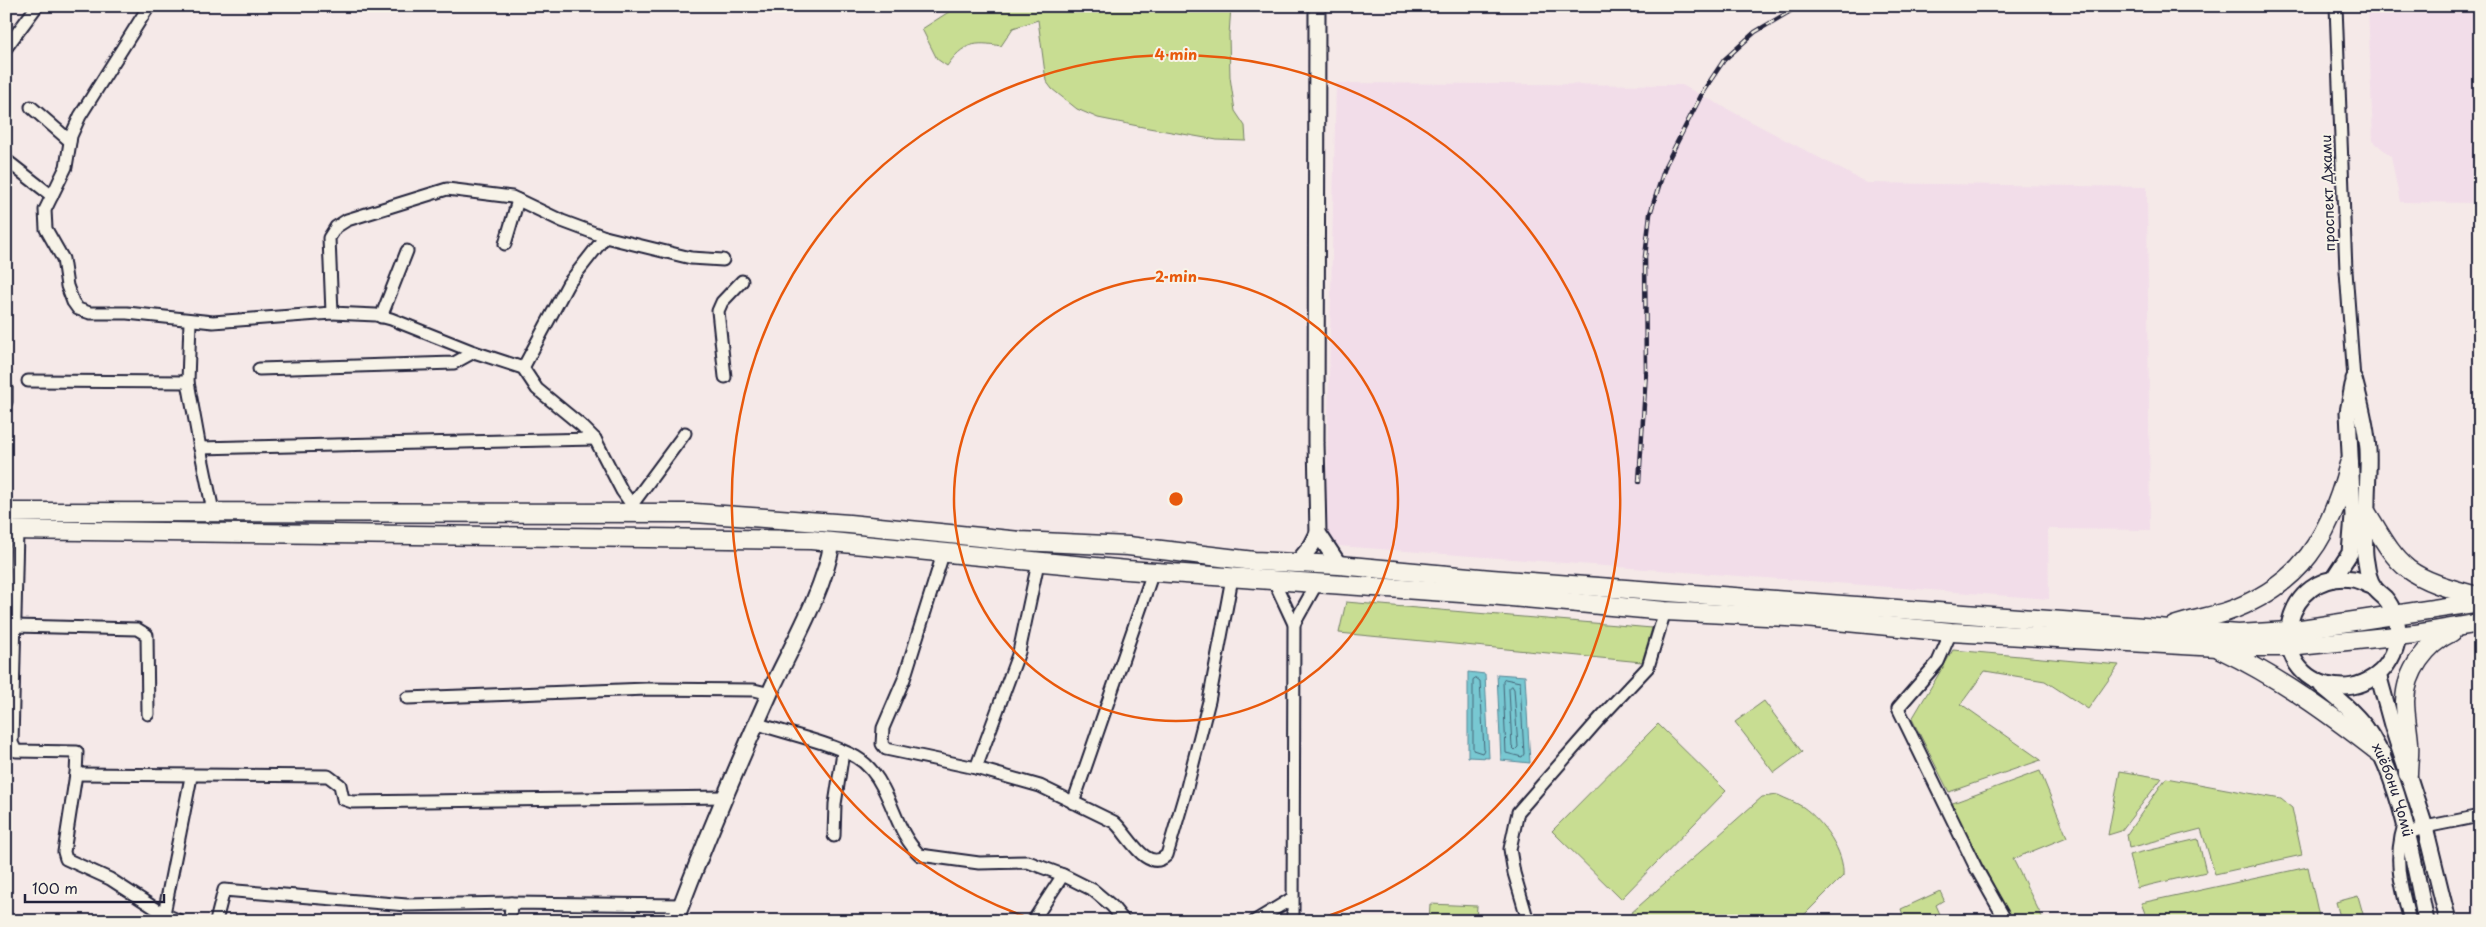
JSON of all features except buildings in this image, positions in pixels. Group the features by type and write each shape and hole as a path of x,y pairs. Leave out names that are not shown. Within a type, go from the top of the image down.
{"main road":[{"path":"2158,633 2187,621 2225,612 2261,598 2291,576 2316,548 2342,492 2349,464"},
{"path":"6,512 629,508 840,523 1020,540 1128,546 1254,561 1339,564 1664,611 1805,618 1951,632 2238,634 2288,639 2395,616 2480,602"},
{"path":"2367,513 2389,549 2408,568 2430,581 2480,597"},
{"path":"735,538 736,516"},
{"path":"12,530 735,538 832,543 1038,563 1274,581 1491,587 2158,633 2218,647 2263,669 2338,720 2381,754"},
{"path":"1127,570 1128,546"},
{"path":"2218,647 2288,639 2398,635 2472,625"},
{"path":"2408,774 2409,745 2405,700 2413,672 2422,654 2436,639 2472,625"}],"street":[{"path":"6,48 37,6"},
{"path":"149,6 90,98 70,141 66,167 44,215 46,230 63,259 67,286 75,306 90,313 126,313 213,322 332,313 381,317 474,352 523,368 537,389 595,439 629,508"},
{"path":"1317,6 1319,136 1316,443 1318,533 1323,544 1339,564"},
{"name":"проспект Джами","path":"2336,6 2346,271 2354,379"},
{"path":"31,107 70,141"},
{"path":"6,160 52,196"},
{"path":"332,313 329,238 336,227 347,220 447,189 512,197 562,221 605,237 691,258 723,260"},
{"path":"505,244 518,200"},
{"path":"523,368 568,284 605,237"},
{"path":"381,317 408,251"},
{"path":"725,377 718,311 722,302 742,282"},
{"path":"190,321 188,382 213,511"},
{"path":"259,369 454,363 474,352"},
{"path":"2333,579 2350,552 2353,516 2348,412 2354,379"},
{"path":"2354,379 2363,414 2368,449 2365,557 2374,588"},
{"path":"28,381 188,382"},
{"path":"6,387 6,402"},
{"path":"629,508 685,433"},
{"path":"200,448 595,439"},
{"path":"12,530 16,626 10,717 12,743 16,751 77,752 76,774 64,852 66,859 110,879 164,914 180,921"},
{"path":"1298,562 1312,545 1318,533"},
{"path":"675,921 724,797 816,591 829,558 832,543"},
{"path":"943,554 904,679 883,728 882,744 886,748 976,768 1040,786 1114,822 1123,829 1132,844 1145,858 1159,860 1166,855 1188,787 1209,701 1232,578"},
{"path":"976,768 1019,652 1038,563"},
{"path":"1073,803 1089,763 1153,572"},
{"path":"2288,639 2294,608 2310,589 2333,579 2354,579 2374,588 2387,600 2395,616 2398,635 2393,656 2378,674 2362,685 2339,688 2317,682"},
{"path":"1274,581 1294,624 1291,899 1293,921"},
{"path":"1294,624 1317,583"},
{"path":"1528,921 1514,873 1510,849 1518,812 1648,667 1664,611"},
{"path":"16,626 137,629 147,635 148,714"},
{"path":"1951,632 1938,662 1898,708 1976,868 2006,921"},
{"name":"хиёбони Ҷомӣ","path":"2288,639 2300,667 2345,705 2366,728 2381,754 2406,830 2426,921"},
{"name":"хиёбони Ҷомӣ","path":"2378,674 2392,725 2425,827 2448,921"},
{"path":"407,698 647,689 754,690 770,694"},
{"path":"758,724 856,757 872,770 910,842 920,855 979,863 1028,862 1063,875 1093,890 1112,906 1124,921"},
{"path":"834,836 835,804 843,752"},
{"path":"76,774 191,777 328,776 336,780 340,785 343,798 352,802 724,797"},
{"path":"164,914 191,777"},
{"path":"2410,921 2398,868 2399,844 2406,830 2480,816"},
{"path":"1034,921 1063,875"},
{"path":"216,921 224,890 407,905 511,903 681,905"},
{"path":"1255,921 1291,899"},
{"path":"510,921 511,903"}],"shaded area":[{"path":"2368,6 2480,6 2480,203 2400,202 2391,156 2373,141"},
{"path":"1336,83 1682,85 1867,183 2147,187 2150,530 2048,529 2049,599 1325,545"}],"green space":[{"path":"958,6 1231,6 1229,35 1230,77 1235,111 1245,126 1246,141 1217,140 1143,127 1098,118 1077,109 1052,89 1046,81 1038,20 1013,28 1001,46 977,44 964,48 947,66 937,59 922,29"},
{"path":"1346,602 1652,628 1642,662 1339,633"},
{"path":"1953,650 2119,665 2088,709 2045,681 1985,671 1961,704 2041,760 1949,792 1912,719"},
{"path":"1764,701 1802,752 1774,773 1735,722"},
{"path":"1658,724 1726,791 1621,899 1552,831"},
{"path":"2040,771 2067,837 2013,859 2044,921 2013,921 1950,804"},
{"path":"2120,771 2162,778 2121,831 2108,835"},
{"path":"2166,778 2281,799 2292,808 2302,855 2215,874 2201,829 2129,848 2127,834"},
{"path":"1778,795 1803,807 1818,820 1836,847 1843,867 1843,876 1798,921 1633,921 1630,914 1762,797"},
{"path":"2198,839 2206,872 2137,888 2129,855"},
{"path":"2308,867 2320,921 2148,921 2141,903"},
{"path":"1940,891 1944,900 1936,905 1943,921 1905,921 1901,909"},
{"path":"2358,896 2365,921 2341,921 2336,902"},
{"path":"1430,904 1477,906 1476,921 1429,921"}],"water":[{"path":"1468,672 1485,674 1489,758 1468,757"},
{"path":"1497,674 1525,676 1530,763 1501,760"}],"railway":[{"path":"1639,482 1646,372 1645,257 1650,214 1666,164 1704,90 1724,60 1755,32 1799,6"}]}
